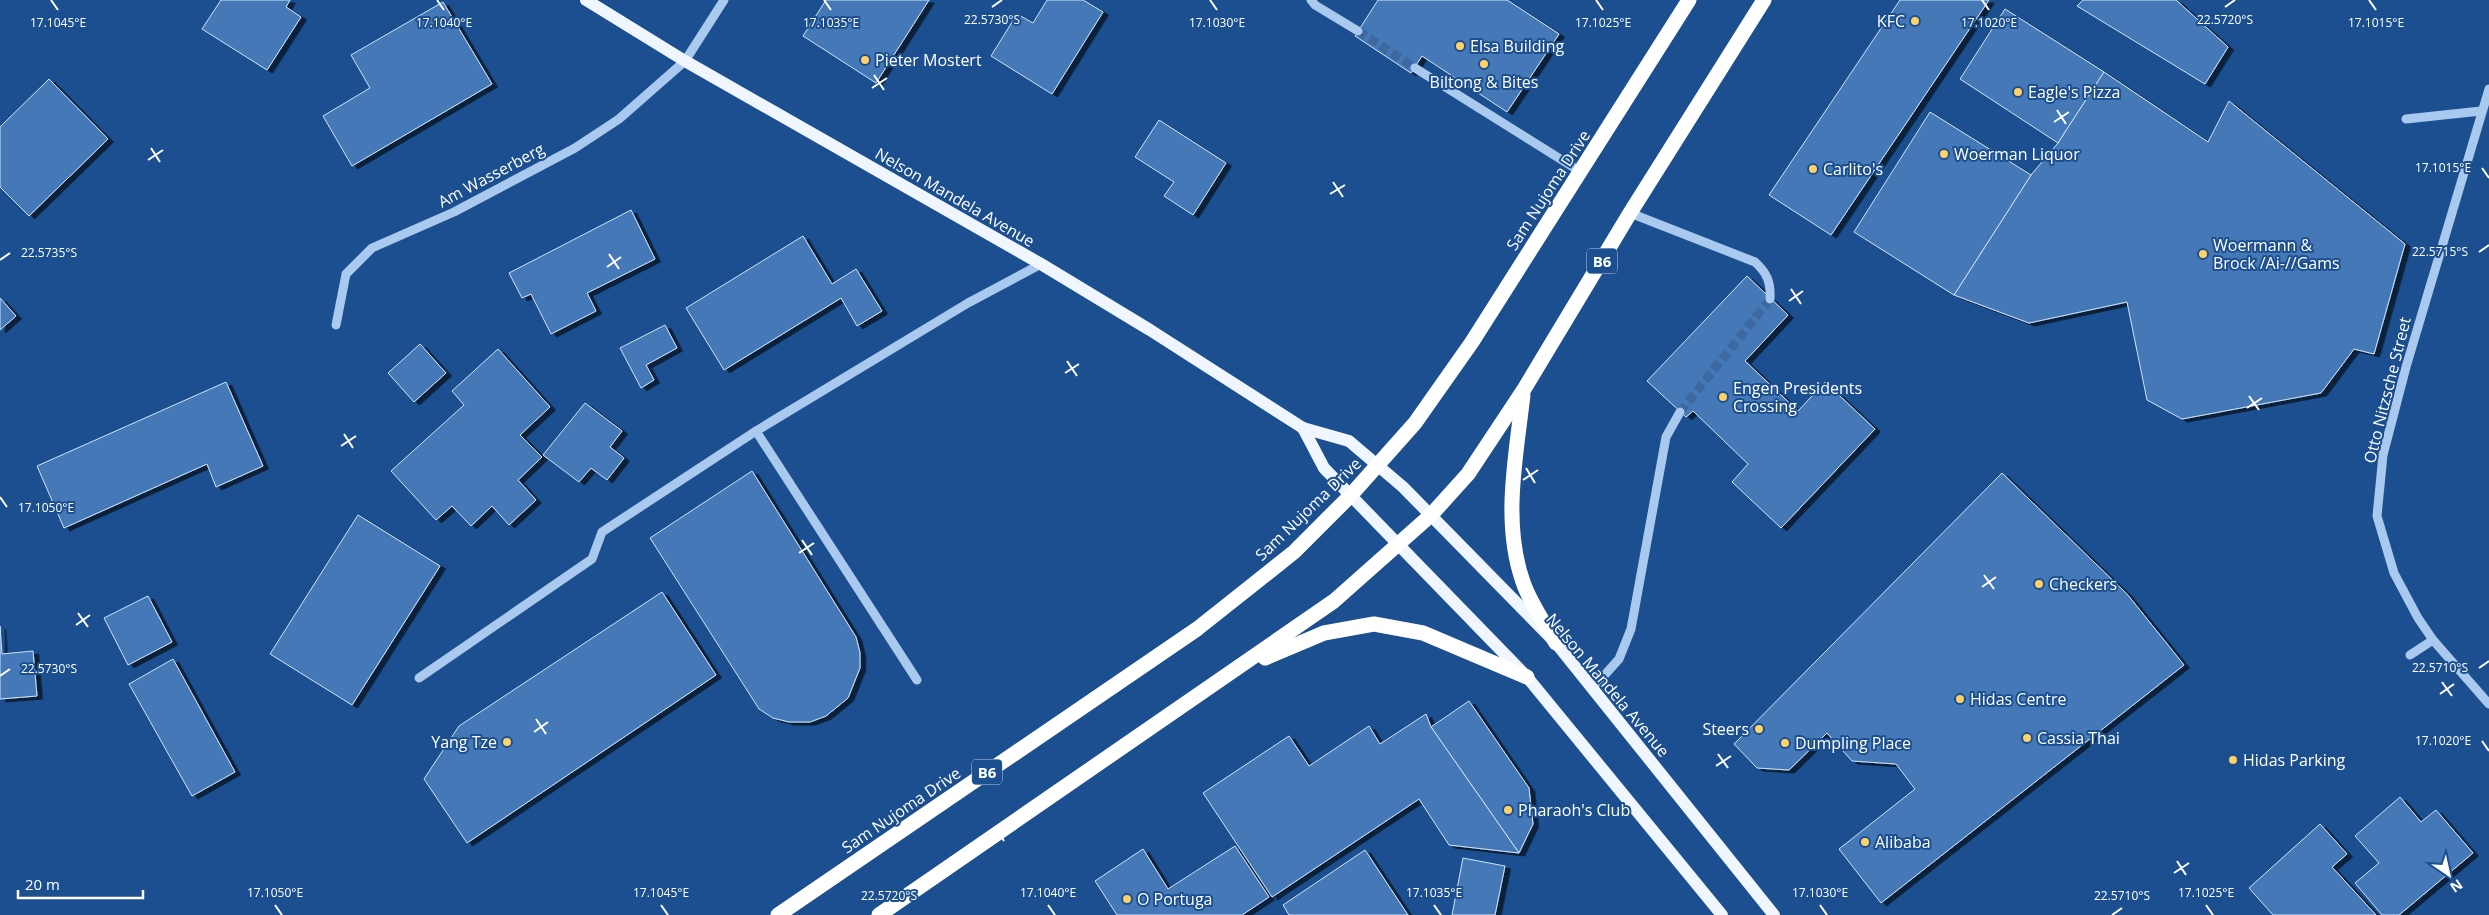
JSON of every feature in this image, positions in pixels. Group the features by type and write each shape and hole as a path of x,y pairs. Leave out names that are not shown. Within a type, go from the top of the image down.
{"highway":[{"name":"Sam Nujoma Drive","path":"778,915 1197,629 1294,552 1350,496 1415,423 1472,342 1689,0"},
{"name":"B6","path":"879,915 1334,602 1399,546 1431,515 1468,474 1523,391 1630,213 1764,0"},
{"path":"1523,391 1512,489 1512,534 1523,583 1556,643"},
{"path":"1238,669 1324,633 1374,624 1423,633 1527,677"}],"main road":[{"name":"Nelson Mandela Avenue","path":"586,0 685,62 1040,264 1150,330 1303,428 1349,441 1379,465 1431,515 1556,643 1774,915"},
{"name":"Nelson Mandela Avenue","path":"1303,428 1324,468 1527,677 1722,915"}],"street":[{"name":"Am Wasserberg","path":"336,325 346,274 372,248 454,212 575,148 619,119 685,62 724,0"},
{"path":"1311,0 1315,5 1358,31"},
{"path":"1415,68 1581,172"},
{"name":"Otto Nitzsche Street","path":"2489,89 2406,367 2383,455 2377,516 2394,573 2418,618 2433,640 2489,704"},
{"path":"2406,119 2481,111"},
{"path":"1630,213 1755,262 1766,272 1770,286 1770,298"},
{"path":"419,678 592,559 602,532 756,431 968,303 1040,264"},
{"path":"1593,688 1619,659 1631,629 1666,437 1680,412"},
{"path":"756,431 917,680"},
{"path":"2410,655 2433,640"}],"building":[{"path":"221,0 290,0 286,7 301,17 267,70 202,29"},
{"name":"Pieter Mostert","path":"826,0 929,0 876,83 803,36"},
{"path":"1047,0 1083,0 1103,12 1052,94 991,56 1017,14 1033,23"},
{"name":"Elsa Building","path":"1378,0 1507,0 1559,34 1507,112 1422,56 1411,73 1355,36"},
{"path":"1900,0 1989,0 1831,235 1769,195"},
{"path":"2083,0 2176,0 2228,47 2205,84 2077,6"},
{"path":"443,2 492,84 352,166 323,116 370,88 351,55"},
{"path":"2005,9 2104,72 2058,143 1960,79"},
{"path":"2104,72 2208,142 2229,101 2405,244 2374,354 2354,349 2321,393 2182,419 2147,400 2127,302 2029,323 1954,295 2031,175 2058,143"},
{"path":"49,79 108,139 29,216 0,187 0,127"},
{"path":"1930,112 2031,175 1954,295 1854,232"},
{"path":"1159,120 1226,163 1193,215 1164,196 1174,182 1135,157"},
{"path":"631,210 655,259 587,293 596,311 551,334 531,294 522,298 509,273"},
{"path":"803,236 832,284 856,269 882,311 857,326 841,298 724,370 686,308"},
{"name":"Engen Presidents Crossing","path":"1747,276 1788,315 1745,361 1798,411 1825,382 1875,429 1781,528 1732,482 1748,464 1693,411 1686,417 1647,381"},
{"path":"0,298 16,316 0,330"},
{"path":"665,325 677,348 646,365 654,380 641,388 620,348"},
{"path":"420,344 446,373 414,402 388,373"},
{"path":"498,349 550,407 520,435 542,457 518,480 536,500 509,525 492,506 471,526 452,506 436,520 391,471 464,405 452,391"},
{"path":"226,382 263,466 216,487 207,464 64,528 37,466"},
{"path":"585,403 622,431 610,447 624,458 607,480 591,468 579,482 543,455"},
{"path":"752,471 856,637 860,653 860,668 848,698 826,716 810,722 789,722 773,718 759,709 650,538"},
{"name":"Hidas Centre","path":"2002,473 2127,594 2184,665 1881,903 1839,849 1915,789 1896,764 1852,761 1827,733 1789,770 1757,768 1734,744"},
{"path":"358,515 440,566 352,705 270,654"},
{"path":"662,592 716,675 467,843 424,779 459,726"},
{"path":"148,596 172,642 128,665 104,618"},
{"path":"0,626 2,654 33,651 37,696 0,699"},
{"path":"173,659 235,772 192,796 129,684"},
{"path":"1469,701 1529,788 1533,824 1519,853 1431,727"},
{"path":"1426,714 1431,727 1519,853 1449,845 1419,799 1272,897 1203,793 1289,736 1309,766 1369,726 1380,744"},
{"path":"2400,797 2421,822 2436,810 2473,853 2399,915 2382,915 2355,883 2379,863 2355,836"},
{"path":"2320,824 2347,854 2332,867 2376,915 2273,915 2249,888"},
{"path":"1235,846 1269,897 1242,915 1117,915 1095,881 1143,849 1168,889"},
{"path":"1365,850 1408,915 1289,915 1283,905"},
{"path":"1463,858 1505,866 1495,915 1452,915"}],"tunnel":[{"path":"1358,31 1415,68"},
{"path":"1680,412 1770,299"}],"place":[{"name":"KFC","path":"1915,21"},
{"name":"Elsa Building","path":"1460,46"},
{"name":"Pieter Mostert","path":"865,60"},
{"name":"Biltong & Bites","path":"1484,64"},
{"name":"Eagle's Pizza","path":"2018,92"},
{"name":"Woerman Liquor","path":"1944,154"},
{"name":"Carlito's","path":"1813,169"},
{"name":"Woermann & Brock /Ai-//Gams","path":"2203,254"},
{"name":"Engen Presidents Crossing","path":"1723,397"},
{"name":"Checkers","path":"2039,584"},
{"name":"Hidas Centre","path":"1960,699"},
{"name":"Steers","path":"1759,729"},
{"name":"Cassia Thai","path":"2027,738"},
{"name":"Yang Tze","path":"507,742"},
{"name":"Dumpling Place","path":"1785,743"},
{"name":"Hidas Parking","path":"2233,760"},
{"name":"Pharaoh's Club","path":"1508,810"},
{"name":"Alibaba","path":"1865,842"},
{"name":"O Portuga","path":"1127,899"}]}
